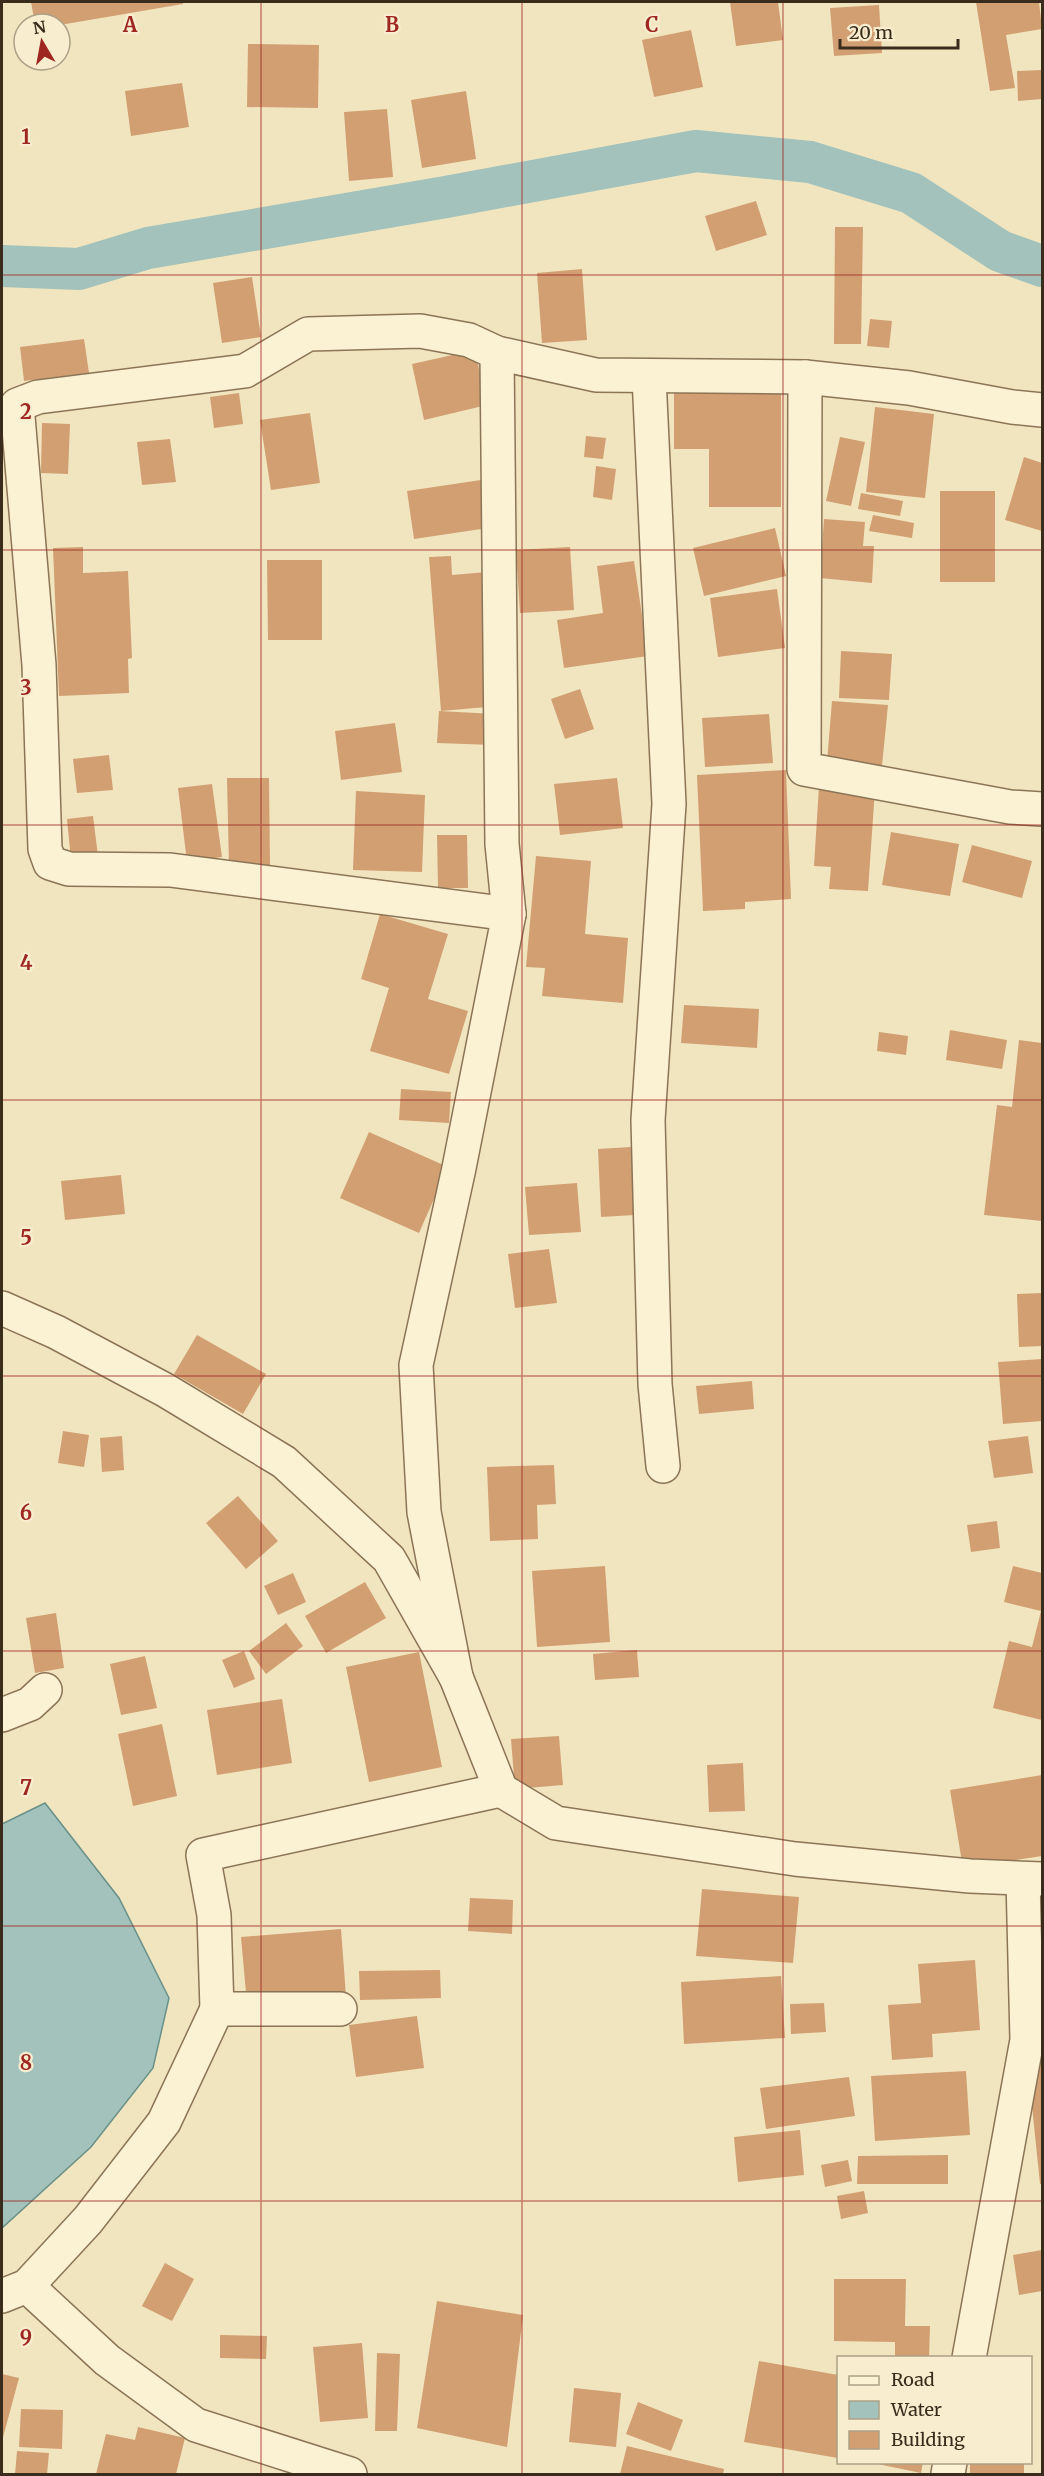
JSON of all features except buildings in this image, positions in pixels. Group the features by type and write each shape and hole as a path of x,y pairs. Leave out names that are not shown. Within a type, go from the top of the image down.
{"street":[{"path":"509,914 170,870 69,869 50,863 45,849 39,665 11,461 17,405 38,397 245,371 308,334 420,331 469,340 498,353 596,375 805,377 909,388 1012,407 1042,410"},
{"path":"456,1677 424,1512 416,1365 459,1168 509,914 502,844 498,353"},
{"path":"649,377 669,804 648,1120 655,1384 663,1466"},
{"path":"805,377 804,769 1010,807 1042,809"},
{"path":"2,1308 56,1332 165,1390 284,1462 389,1559 456,1677 501,1790 556,1822 795,1859 970,1876 1033,1879 1027,2040 969,2356"},
{"path":"2,1715 30,1704 45,1690"},
{"path":"351,2475 196,2425 14,2291 88,2220 164,2122 217,2009 214,1915 203,1856 501,1790"},
{"path":"217,2009 340,2008"}],"water":[{"path":"45,1803 119,1898 169,1998 153,2068 91,2147 2,2228 2,1824"}],"waterway":[{"path":"2,266 79,269 148,248 696,151 810,162 911,193 1000,251 1042,266"}]}
